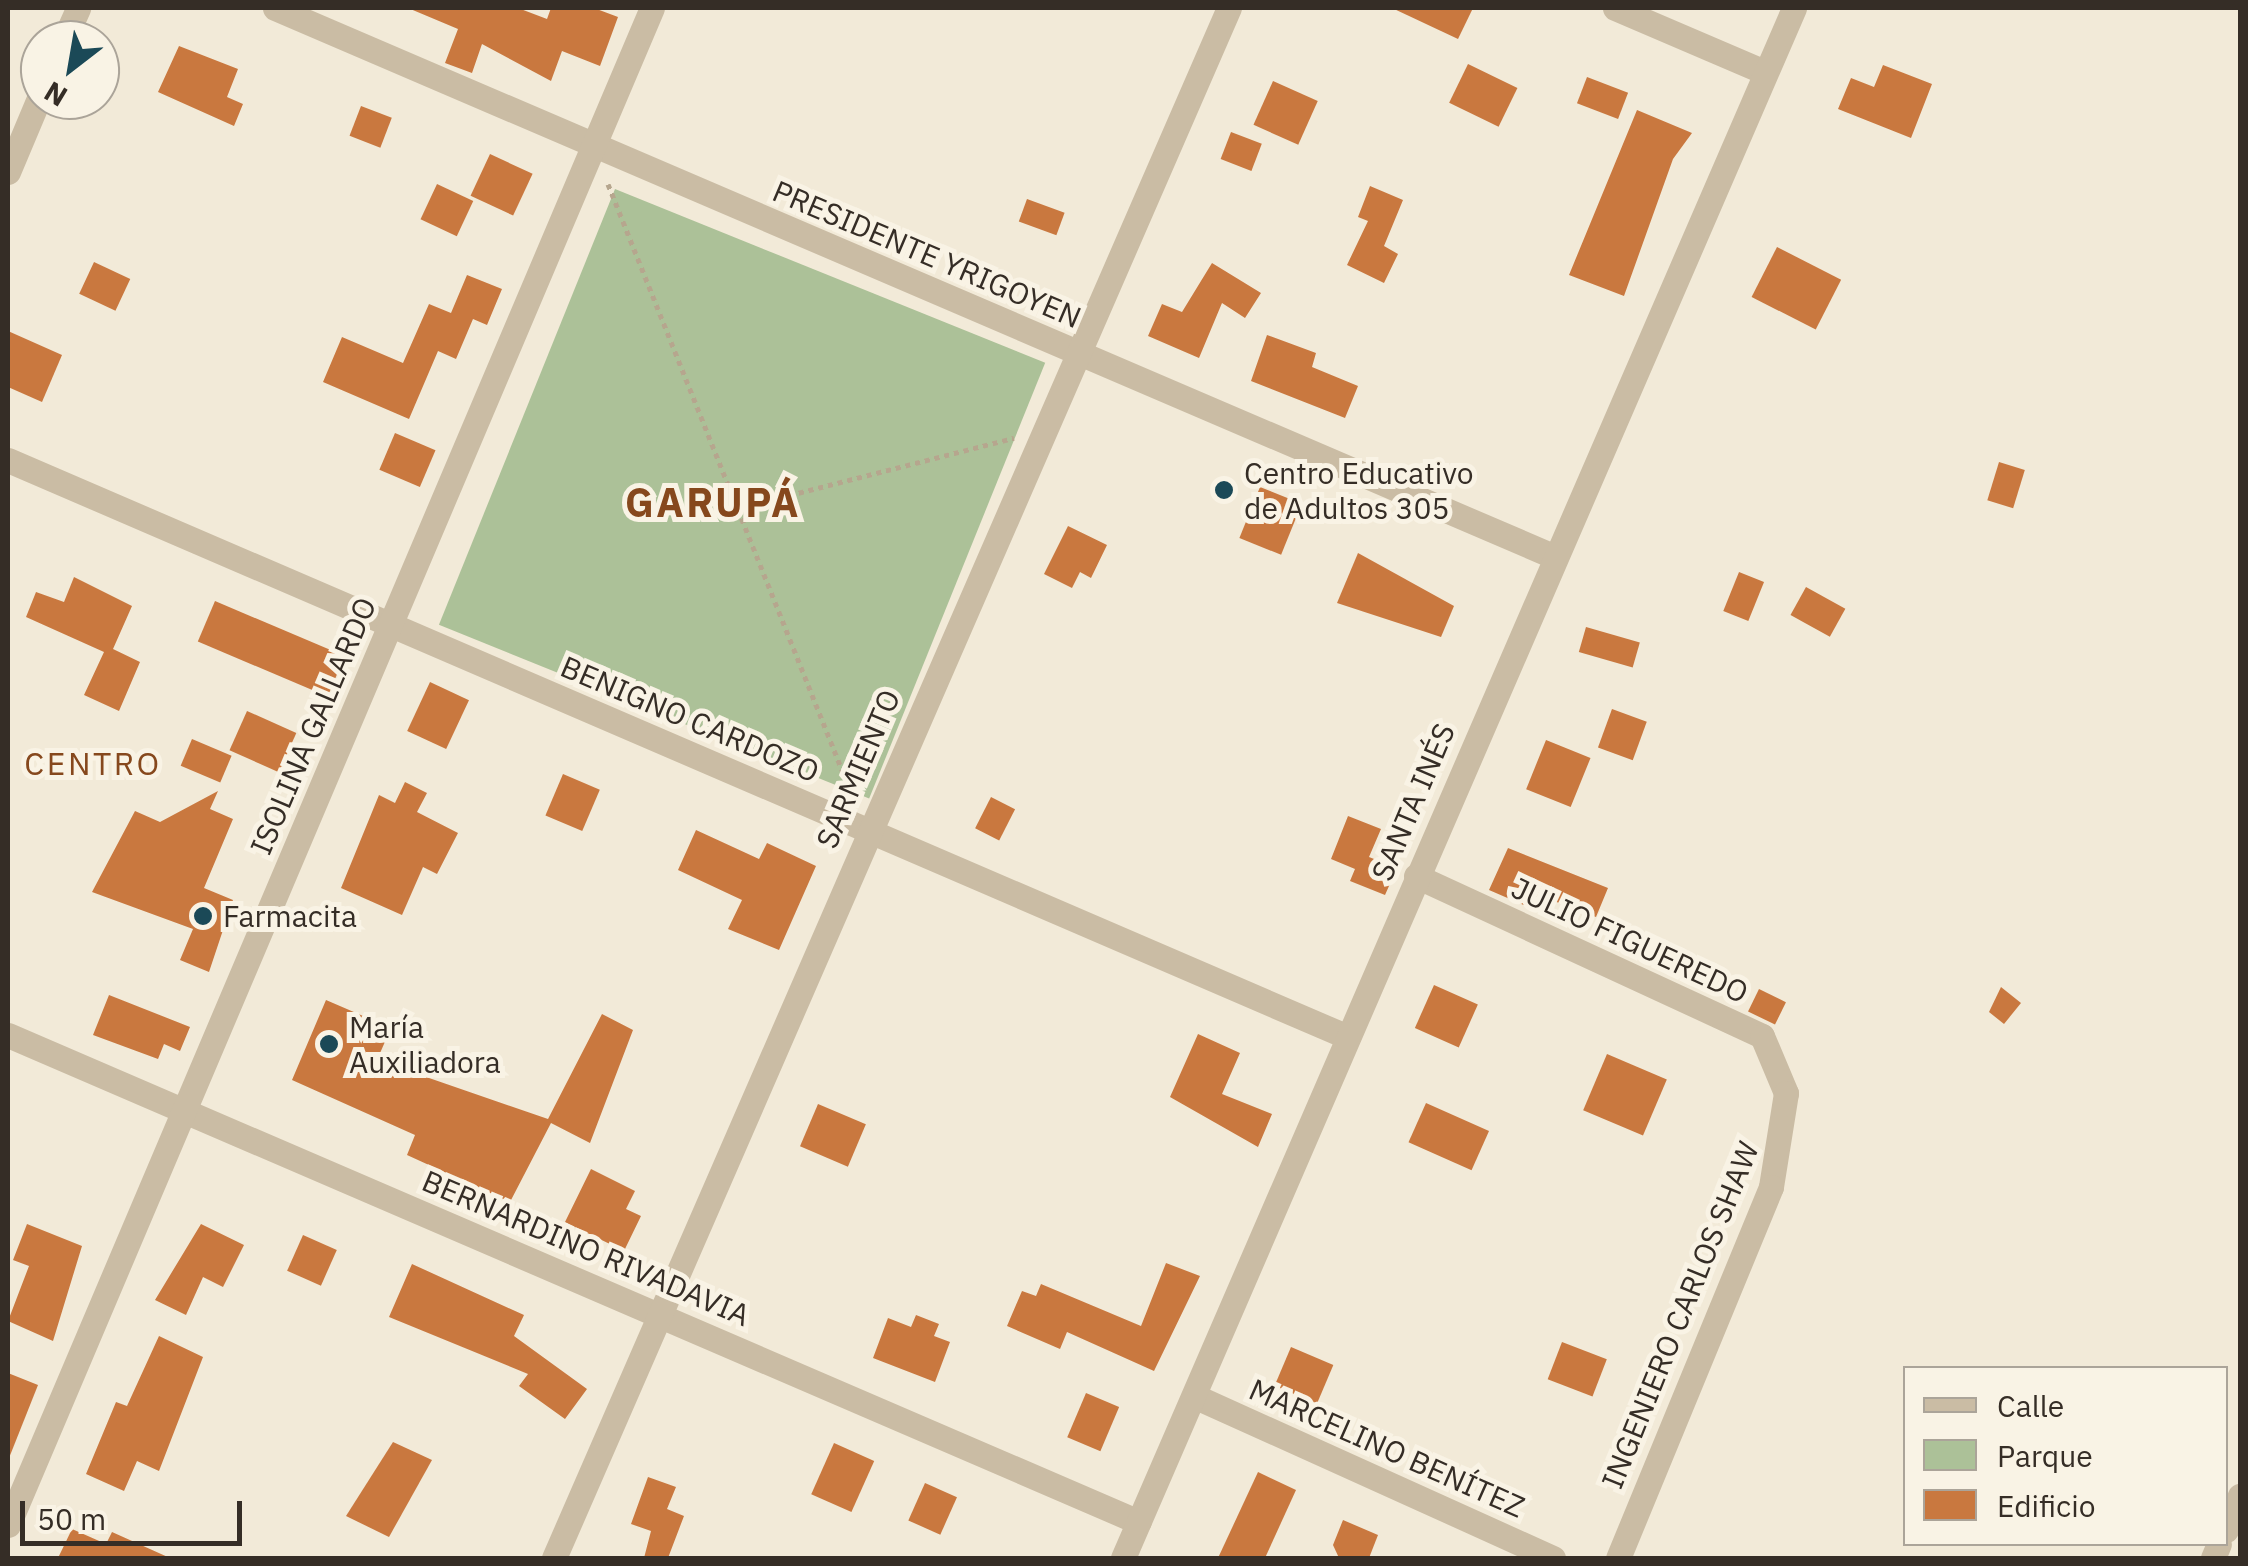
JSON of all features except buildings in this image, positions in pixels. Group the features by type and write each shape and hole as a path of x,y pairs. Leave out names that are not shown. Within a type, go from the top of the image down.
{"street":[{"name":"PRESIDENTE YRIGOYEN","path":"275,8 594,149 1555,557"},
{"name":"ISOLINA GALLARDO","path":"8,1525 652,8"},
{"name":"SARMIENTO","path":"554,1558 867,830 1084,356 1229,8"},
{"path":"1615,8 1764,72"},
{"name":"SANTA INÉS","path":"1124,1558 1794,8"},
{"path":"8,172 30,120"},
{"name":"BENIGNO CARDOZO","path":"8,460 1348,1038"},
{"name":"JULIO FIGUEREDO","path":"1416,876 1762,1036 1786,1092"},
{"name":"BERNARDINO RIVADAVIA","path":"8,1034 1139,1522"},
{"name":"INGENIERO CARLOS SHAW","path":"1618,1558 1771,1187 1786,1092"},
{"name":"MARCELINO BENÍTEZ","path":"1194,1396 1553,1558"},
{"path":"2228,1525 2240,1496"}],"path":[{"path":"594,149 731,510 867,830"},
{"path":"731,510 1051,429"}],"green space":[{"path":"615,189 1045,363 869,799 439,625"}],"place":[{"name":"Centro Educativo de Adultos 305","path":"1224,490"},
{"name":"Farmacita","path":"203,916"},
{"name":"María Auxiliadora","path":"329,1044"}],"district":[{"name":"GARUPÁ","path":"713,502"},
{"name":"CENTRO","path":"93,763"}]}
